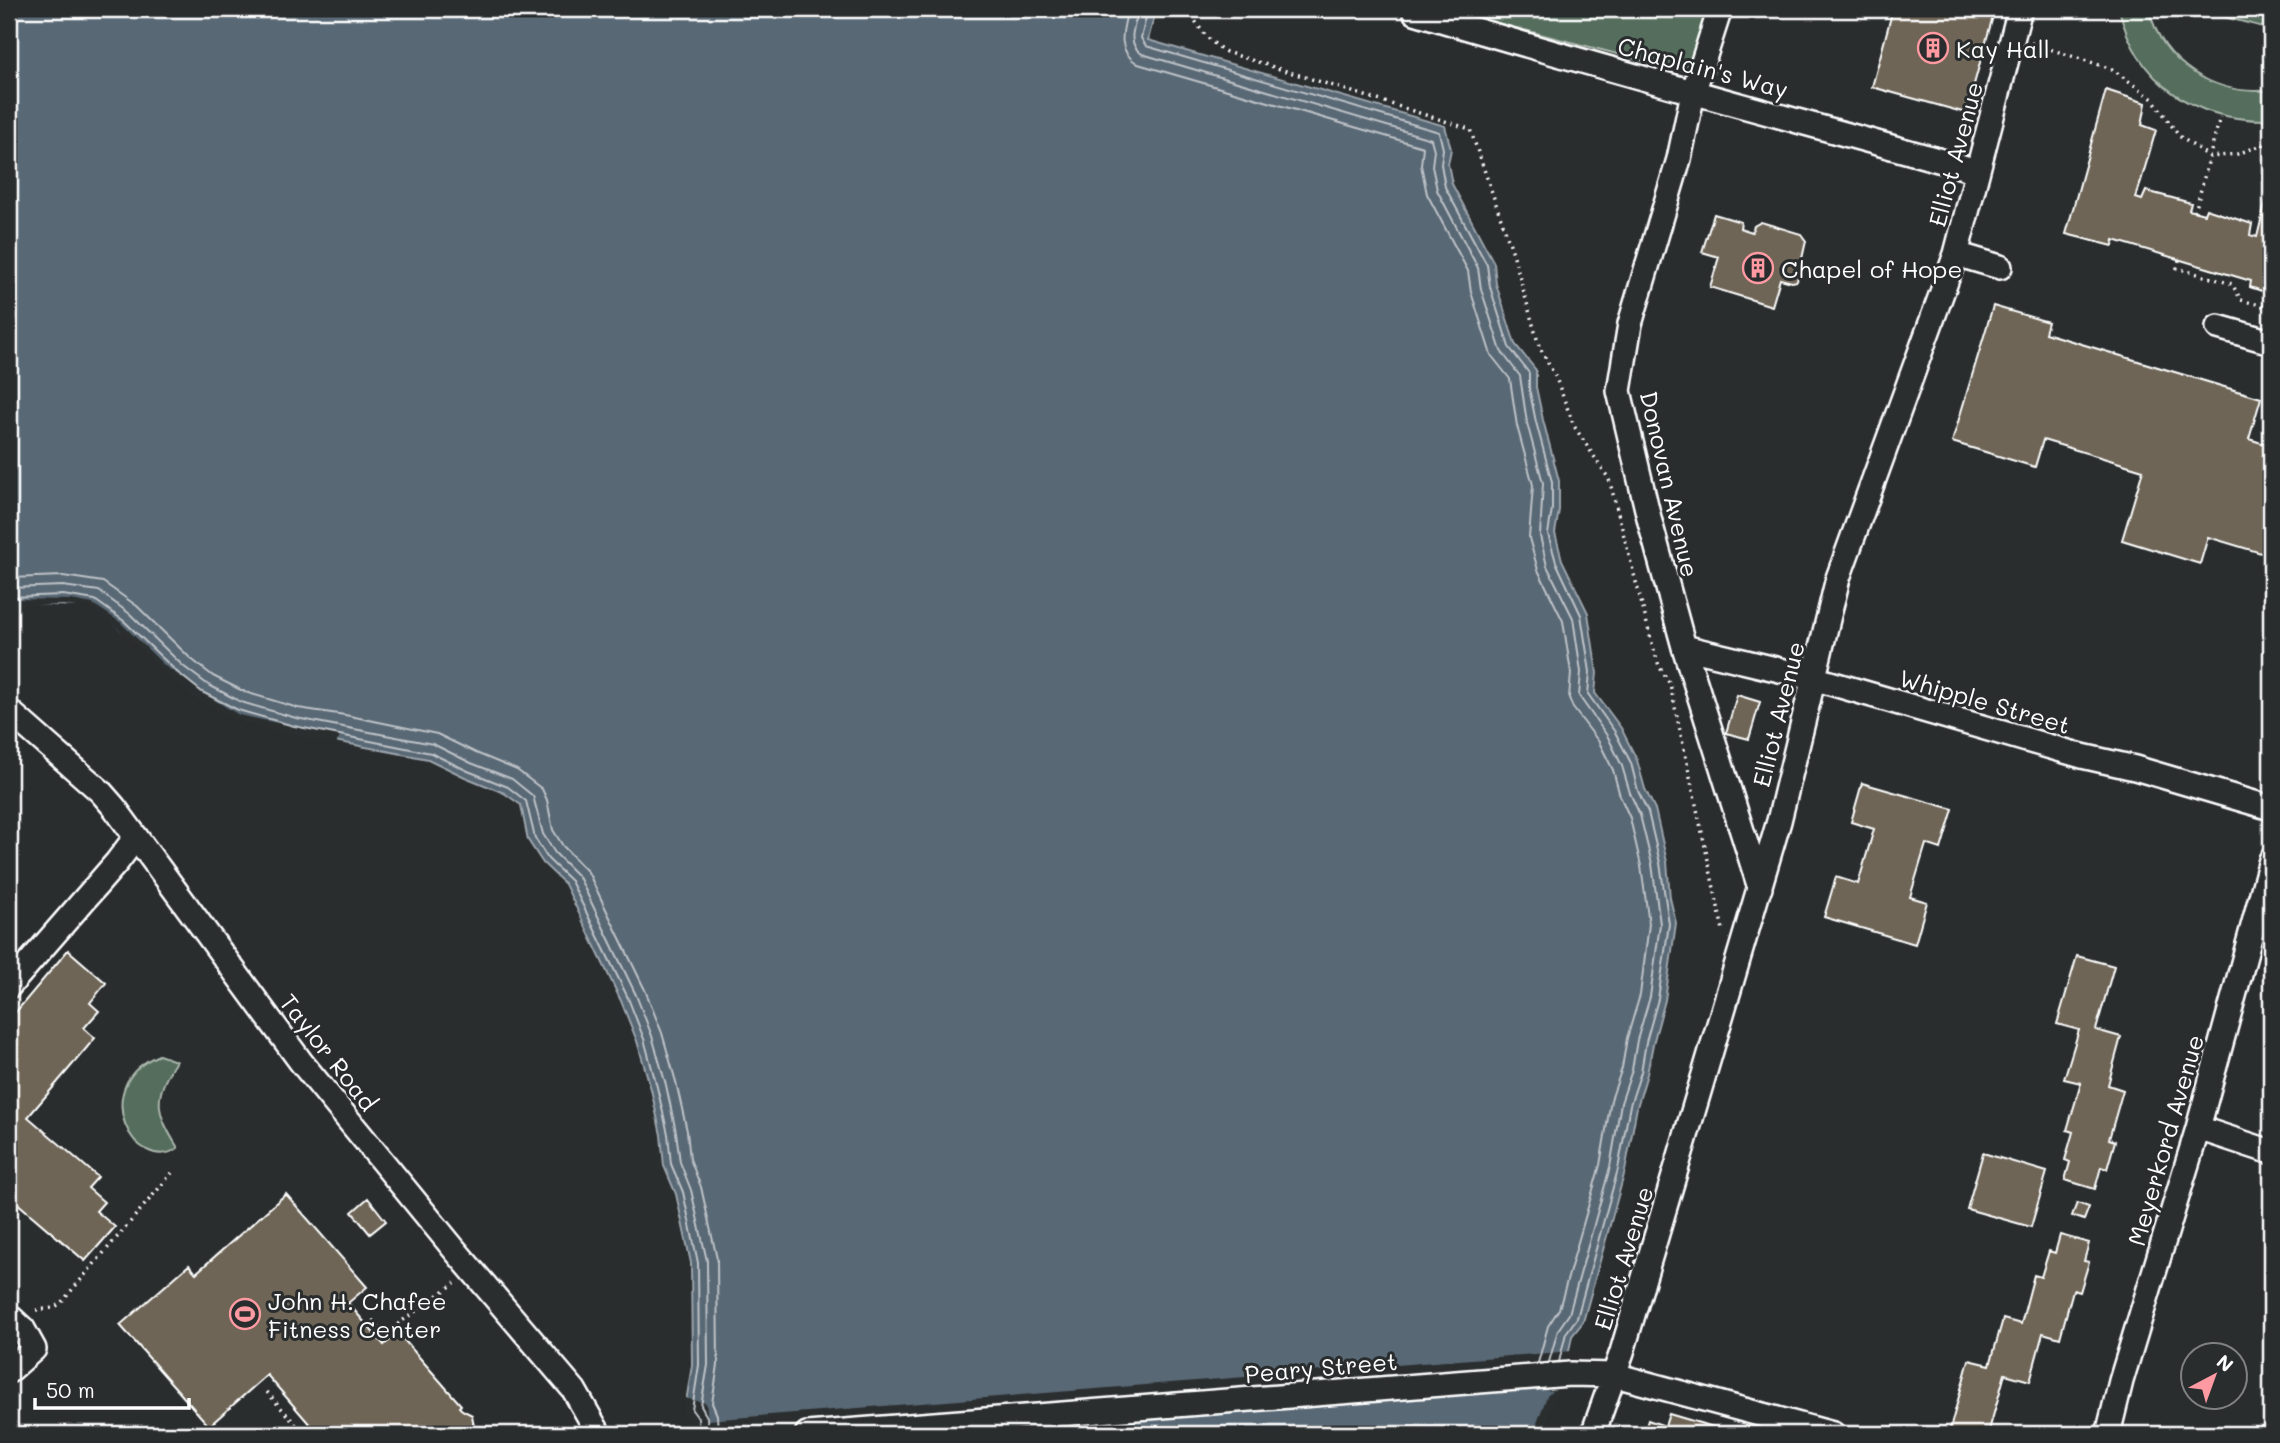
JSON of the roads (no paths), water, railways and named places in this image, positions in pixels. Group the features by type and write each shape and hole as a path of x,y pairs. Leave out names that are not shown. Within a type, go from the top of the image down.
{"street":[{"name":"Donovan Avenue","path":"1720,9 1693,93 1679,159 1630,324 1619,391 1650,522 1684,647 1760,888"},
{"name":"Elliot Avenue","path":"1593,1434 1615,1375 1760,888 1838,578 1956,254 2020,9"},
{"name":"Chaplain's Way","path":"1415,12 1693,93 1751,106 1978,171"},
{"path":"1956,254 2000,267"},
{"path":"2218,327 2271,342"},
{"name":"Whipple Street","path":"1684,647 1813,678 2082,757 2135,768 2271,808"},
{"name":"Taylor Road","path":"9,711 100,791 301,1062 454,1250 574,1390 599,1434"},
{"path":"9,985 117,862 135,837"},
{"name":"Meyerkord Avenue","path":"2108,1434 2121,1381 2198,1128 2271,860"},
{"path":"2198,1128 2271,1152"},
{"path":"9,1317 23,1329 34,1349 9,1371"},
{"name":"Peary Street","path":"807,1434 1570,1374 1615,1375 1833,1434"}],"water":[{"path":"9,9 1156,9 1148,40 1445,126 1451,149 1448,164 1452,184 1494,263 1496,284 1515,344 1536,370 1536,387 1559,481 1559,510 1555,533 1562,560 1588,613 1597,673 1595,693 1621,728 1637,760 1645,789 1655,809 1667,862 1670,898 1676,923 1665,1000 1637,1107 1625,1171 1583,1322 1572,1336 1539,1434 692,1434 692,1420 684,1414 692,1365 691,1263 676,1194 664,1166 661,1135 651,1089 637,1041 621,1001 565,884 543,863 528,840 521,805 504,793 428,759 293,733 235,717 199,698 93,606 9,604"}],"place":[{"name":"Kay Hall","path":"1933,48"},
{"name":"Chapel of Hope","path":"1758,268"},
{"name":"John H. Chafee Fitness Center","path":"245,1314"}]}
